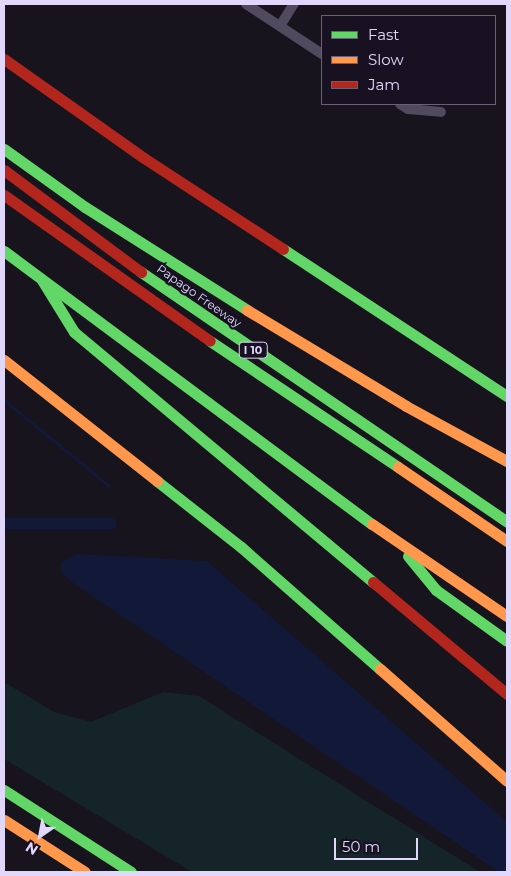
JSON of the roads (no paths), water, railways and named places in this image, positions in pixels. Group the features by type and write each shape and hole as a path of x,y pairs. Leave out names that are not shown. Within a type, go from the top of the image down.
{"main road":[{"path":"4,59 144,158 507,396"},
{"path":"4,149 92,212 238,305 398,401 507,461"},
{"name":"Papago Freeway","path":"4,170 154,282 507,522"},
{"path":"4,195 178,319 507,541"},
{"path":"4,251 394,540 507,616"},
{"path":"42,280 74,332 507,694"},
{"path":"4,360 241,547 507,781"},
{"path":"394,540 436,590 507,641"},
{"path":"4,790 131,872"},
{"path":"4,820 85,872"}],"street":[{"path":"246,4 321,53"},
{"path":"280,26 294,4"},
{"path":"402,105 408,108 441,112"}],"water":[{"path":"76,554 207,561 507,822 507,872 499,872 73,583 61,572 61,563"}],"waterway":[{"path":"4,400 109,486"},
{"path":"4,523 111,523"}]}
